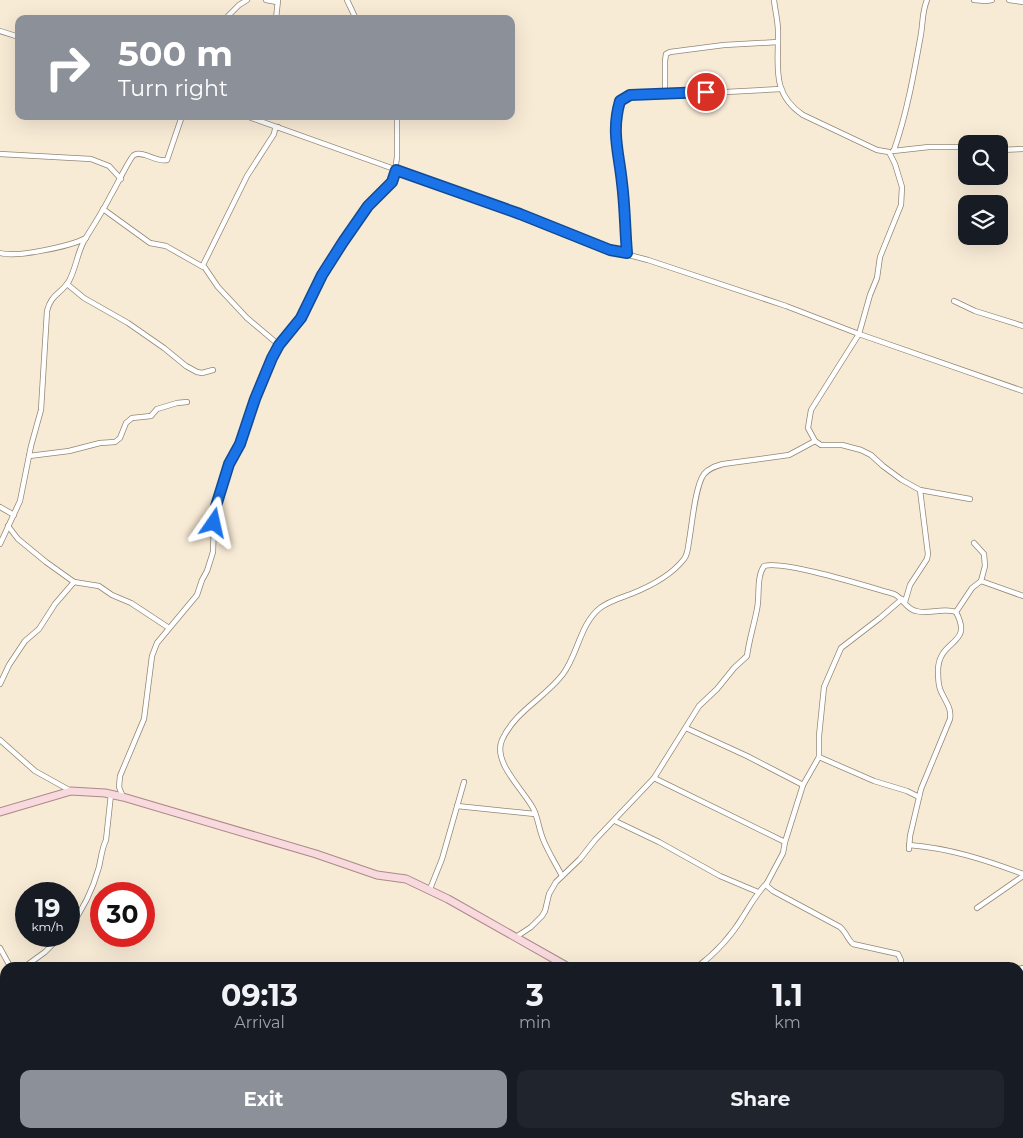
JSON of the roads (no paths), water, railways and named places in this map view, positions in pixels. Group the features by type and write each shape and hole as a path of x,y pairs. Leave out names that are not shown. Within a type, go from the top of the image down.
{"main road":[{"path":"0,812 71,791 111,794 123,797 316,854 377,875 406,879 430,889 560,962"}],"street":[{"path":"229,15 247,0"},
{"path":"266,0 278,1 276,15"},
{"path":"347,0 354,15"},
{"path":"774,0 778,30 777,76 781,89 796,110 877,150 891,151 928,147 958,147"},
{"path":"926,0 922,14 909,99 891,151 900,182 902,199 880,257 877,278 859,334 811,410 808,428 815,441 821,445 848,446 867,452 892,473 920,490 970,498"},
{"path":"974,0 992,0"},
{"path":"1009,0 1023,2"},
{"path":"0,30 15,36"},
{"path":"666,94 665,61 666,54 670,52 724,45 778,42"},
{"path":"627,253 624,196 615,140 615,125 620,101 630,95 781,89"},
{"path":"0,544 23,492 42,400 47,311 51,299 67,284 74,272 84,242 121,179 132,156 140,154 161,161 167,160 181,120"},
{"path":"259,120 510,210 610,250 627,253 786,306 859,334 1023,391"},
{"path":"123,797 119,787 120,776 144,719 152,656 157,643 197,595 212,560 216,506 225,477 242,439 262,382 279,345 301,318 322,275 343,242 368,206 392,182 396,170 397,120"},
{"path":"203,267 247,176 278,127"},
{"path":"1008,149 1023,148"},
{"path":"0,154 90,159 109,166 121,179"},
{"path":"103,209 150,243 166,246 203,267 218,287 247,318 279,345"},
{"path":"0,253 10,256 24,254 73,244 87,237"},
{"path":"67,284 84,298 128,323 186,366 202,373 213,370"},
{"path":"954,301 975,311 1023,326"},
{"path":"29,456 115,442 120,438 126,423 132,418 151,416 157,409 187,402"},
{"path":"562,876 546,846 536,814 530,802 519,790 502,759 500,745 502,739 522,711 545,694 563,674 571,663 587,624 594,613 610,602 653,585 686,558 698,488 706,472 713,467 723,464 789,455 815,441"},
{"path":"704,962 724,944 758,892 767,883 783,853 803,785 819,757 824,686 841,648 903,601 927,560 928,554 920,490"},
{"path":"0,507 14,514"},
{"path":"8,526 18,539 74,582 99,586 112,595 131,602 169,628"},
{"path":"956,612 972,588 981,581 985,566 985,558 974,543"},
{"path":"516,937 531,927 542,916 552,888 654,778 699,706 734,668 748,656 748,644 753,631 758,606 760,574 764,566 772,565 800,569 894,594 916,612 947,610 956,612 961,621 962,630 958,639 941,654 938,669 938,683 950,708 950,718 925,778 909,847 925,846 963,854 1023,875"},
{"path":"981,581 1023,596"},
{"path":"0,684 9,665 26,641 74,582"},
{"path":"686,728 803,785"},
{"path":"0,740 35,771 71,791"},
{"path":"819,757 874,781 920,797"},
{"path":"654,778 785,842"},
{"path":"430,889 442,859 464,782"},
{"path":"80,914 87,901 106,840 111,794"},
{"path":"457,806 536,814"},
{"path":"615,821 659,842 720,876 758,892"},
{"path":"977,908 1023,875"},
{"path":"767,883 773,892 840,927 854,944 898,954 901,962"},
{"path":"30,962 49,947"},
{"path":"0,948 8,962"}]}
